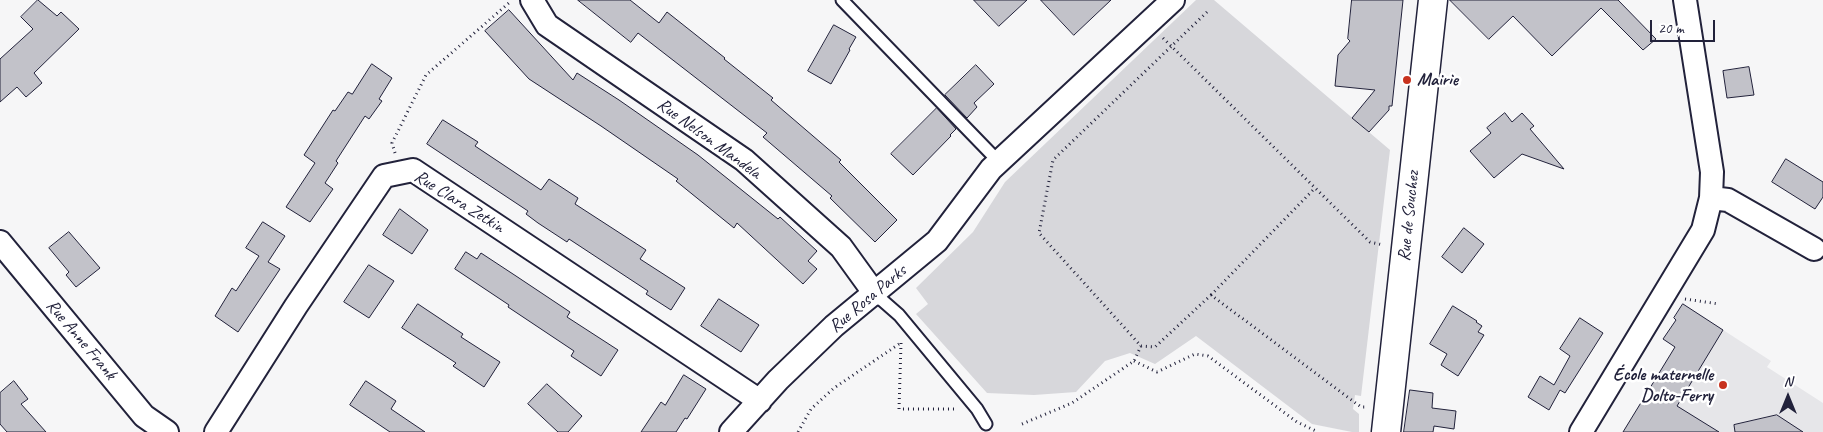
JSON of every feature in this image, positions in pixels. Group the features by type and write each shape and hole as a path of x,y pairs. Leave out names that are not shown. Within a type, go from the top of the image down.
{"main road":[{"name":"Rue de Souchez","path":"1387,421 1433,0"}],"street":[{"name":"Rue Nelson Mandela","path":"532,0 547,26 744,160 841,247 875,294"},
{"name":"Rue Rosa Parks","path":"731,432 778,380 834,326 937,241 991,169 1174,0"},
{"path":"1580,432 1703,230 1711,198 1712,172 1685,0"},
{"name":"Rue Clara Zetkin","path":"216,432 296,306 384,176 414,170 760,402"},
{"path":"1711,198 1728,200 1819,246"},
{"name":"Rue Anne Frank","path":"0,242 144,416 167,432"}],"lane":[{"path":"842,0 999,162"},
{"path":"875,294 899,315 977,410 986,424"}],"path":[{"path":"402,172 392,142 426,76 513,0"},
{"path":"1208,12 1053,160 1039,233 1141,346 1156,347 1211,295 1315,188"},
{"path":"1148,24 1370,242 1405,251"},
{"path":"1666,291 1689,301 1719,304"},
{"path":"1211,295 1361,407 1387,421"},
{"path":"798,432 811,409 834,388 914,334"},
{"path":"901,342 899,409 977,410"},
{"path":"1022,424 1072,403 1134,361 1141,346"},
{"path":"1134,361 1157,372 1195,354 1208,356 1297,422 1318,432"}],"shaded area":[{"path":"1196,0 1214,0 1390,150 1361,396 1355,395 1353,409 1359,414 1359,432 1312,424 1196,336 1155,364 1130,353 1105,361 1076,392 1034,395 987,393 916,314 928,304 916,288 973,232 1005,182"},
{"name":"École maternelle Dolto-Ferry","path":"1683,304 1771,361 1767,367 1823,403 1823,432 1623,432 1675,347 1666,341 1676,320 1674,318"}],"building":[{"path":"38,0 57,16 61,12 79,29 34,73 42,83 26,97 17,87 0,102 0,59 33,29 21,17"},
{"path":"578,0 630,0 659,23 667,12 773,98 771,100 841,160 839,162 897,220 875,242 830,198 832,196 763,137 767,133 638,33 631,42"},
{"path":"974,0 1027,0 999,26"},
{"path":"1041,0 1111,0 1074,35"},
{"path":"1352,0 1403,0 1392,106 1389,106 1389,110 1369,132 1352,118 1375,90 1335,86 1338,55 1350,41 1348,39"},
{"path":"1450,0 1618,0 1656,39 1643,50 1601,8 1552,56 1513,16 1489,39"},
{"path":"509,10 573,80 577,73 619,100 698,155 778,219 780,217 817,251 808,261 817,269 803,284 737,223 734,228 676,181 678,179 529,79 485,31"},
{"path":"834,25 856,37 831,84 808,71"},
{"path":"372,64 392,78 379,99 382,101 369,119 365,116 336,161 338,163 325,183 333,189 310,222 286,207 315,163 304,155 333,110 335,111 348,92 352,94"},
{"path":"976,65 994,84 974,103 977,107 967,118 945,95"},
{"path":"1749,67 1754,95 1727,98 1723,71"},
{"path":"937,108 956,129 913,175 891,154"},
{"path":"1505,113 1512,122 1522,113 1534,126 1530,129 1564,169 1522,154 1494,178 1470,151 1491,133 1487,128"},
{"path":"443,120 478,142 475,146 541,190 549,179 578,198 575,204 646,250 640,259 685,288 671,310 646,294 648,291 569,239 567,242 538,223 526,214 528,211 427,144"},
{"path":"1786,159 1823,182 1823,197 1815,209 1772,182"},
{"path":"400,209 428,230 412,254 383,235"},
{"path":"263,222 285,236 268,262 280,269 238,332 215,316 232,288 236,291 259,256 246,248"},
{"path":"1464,228 1484,244 1462,273 1442,257"},
{"path":"69,232 100,268 76,287 66,275 69,272 49,248"},
{"path":"466,252 477,259 481,253 570,312 567,317 618,350 601,376 571,356 574,351 455,269"},
{"path":"369,265 394,281 369,318 344,302"},
{"path":"719,299 759,325 741,352 701,326"},
{"path":"418,304 463,334 461,337 500,362 484,387 453,366 456,363 402,328"},
{"path":"1683,304 1723,330 1677,406 1719,432 1623,432 1675,347 1663,339 1676,320 1674,318"},
{"path":"1453,306 1477,321 1482,326 1478,332 1484,335 1458,376 1441,365 1447,354 1430,344"},
{"path":"1580,318 1603,333 1565,393 1560,390 1549,410 1528,397 1540,376 1554,385 1570,356 1560,349"},
{"path":"684,375 706,389 687,419 685,418 676,432 641,432 661,402 665,405"},
{"path":"14,381 28,399 21,404 46,432 7,432 0,424 0,393"},
{"path":"366,381 396,401 391,409 425,432 390,432 350,405"},
{"path":"547,384 582,416 568,432 558,432 528,404"},
{"path":"1410,390 1433,393 1432,408 1456,411 1454,429 1434,426 1433,432 1404,432"},
{"path":"1777,415 1803,432 1735,432 1734,425"}],"place":[{"name":"Mairie","path":"1407,80"},
{"name":"École maternelle Dolto-Ferry","path":"1723,385"}]}
